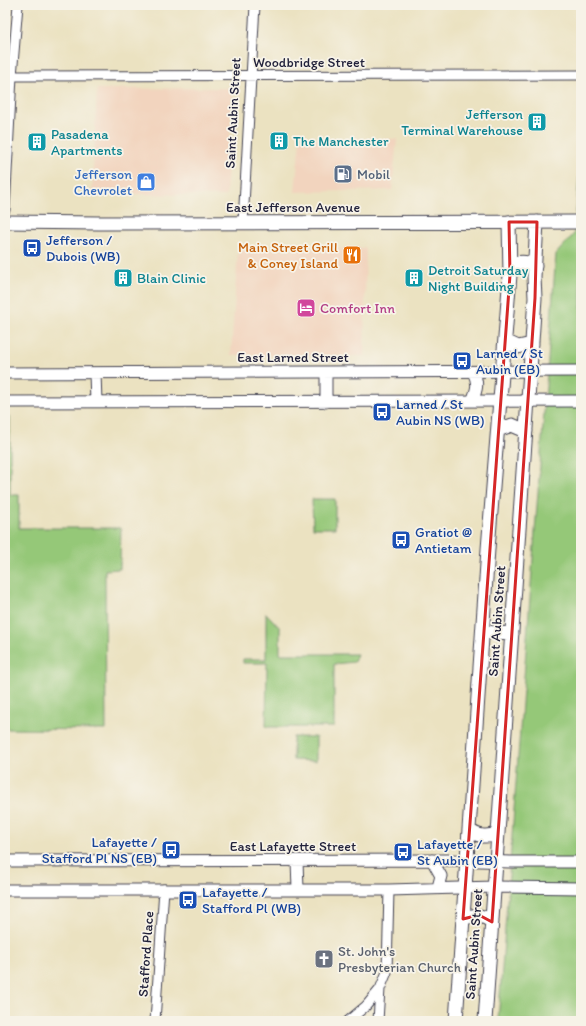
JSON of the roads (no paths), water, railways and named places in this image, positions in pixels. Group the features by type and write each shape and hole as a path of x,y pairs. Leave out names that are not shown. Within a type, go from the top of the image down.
{"main road":[{"name":"East Jefferson Avenue","path":"5,222 576,222"},
{"name":"Saint Aubin Street","path":"456,1021 466,861 503,372 510,266 509,222"},
{"name":"Saint Aubin Street","path":"486,1021 535,298 537,222"},
{"path":"510,266 522,261 535,266"},
{"path":"505,341 518,347 532,344"},
{"path":"498,430 512,425 526,431"},
{"path":"483,632 512,634"},
{"path":"469,830 482,836 493,836 498,833"},
{"path":"463,919 472,915 479,915 484,916 492,922"}],"street":[{"path":"5,210 12,76 18,5"},
{"name":"Saint Aubin Street","path":"243,223 255,5"},
{"name":"Woodbridge Street","path":"12,76 581,75"},
{"name":"East Larned Street","path":"5,373 575,371"},
{"path":"326,372 326,402"},
{"path":"472,401 478,386 473,372"},
{"path":"95,373 96,402"},
{"path":"5,402 581,401"},
{"path":"432,860 441,876 438,888"},
{"name":"East Lafayette Street","path":"5,861 432,860 578,862"},
{"path":"297,861 298,890"},
{"path":"5,890 388,890 465,887 577,888"},
{"name":"Stafford Place","path":"156,1021 164,889"},
{"path":"348,1021 366,1006 380,989 387,972 388,890"},
{"path":"378,1021 380,989"}],"place":[{"name":"Jefferson Terminal Warehouse","path":"537,122"},
{"name":"The Manchester","path":"279,141"},
{"name":"Pasadena Apartments","path":"37,142"},
{"name":"Mobil","path":"343,174"},
{"name":"Jefferson Chevrolet","path":"146,182"},
{"name":"Jefferson / Dubois (WB)","path":"32,248"},
{"name":"Main Street Grill & Coney Island","path":"352,255"},
{"name":"Blain Clinic","path":"123,278"},
{"name":"Detroit Saturday Night Building","path":"414,278"},
{"name":"Comfort Inn","path":"306,308"},
{"name":"Larned / St Aubin (EB)","path":"462,361"},
{"name":"Larned / St Aubin NS (WB)","path":"382,412"},
{"name":"Gratiot @ Antietam","path":"401,540"},
{"name":"Lafayette / Stafford Pl NS (EB)","path":"171,850"},
{"name":"Lafayette / St Aubin (EB)","path":"403,852"},
{"name":"Lafayette / Stafford Pl (WB)","path":"188,900"},
{"name":"St. John's Presbyterian Church","path":"324,959"}]}
